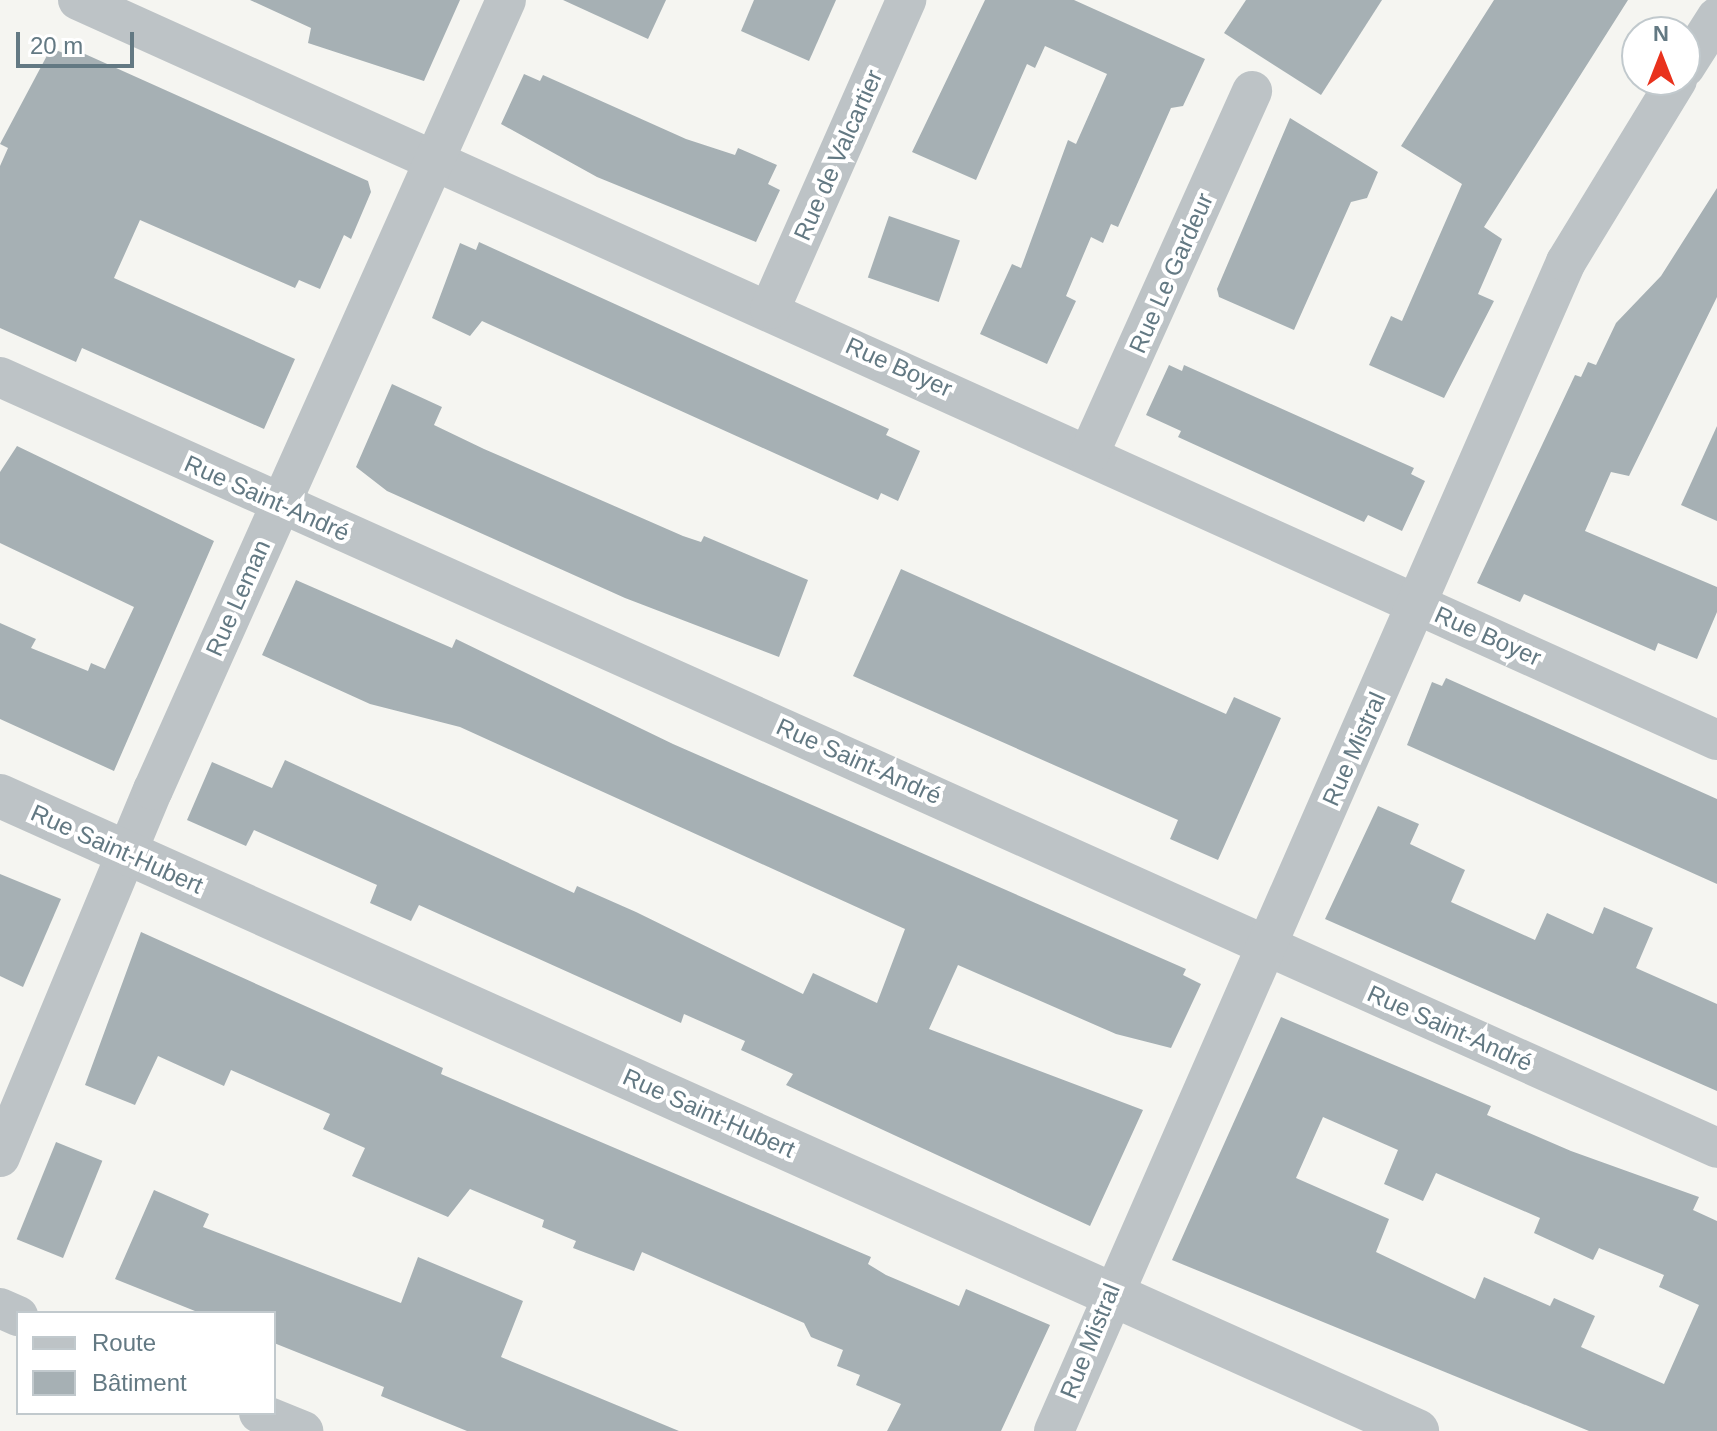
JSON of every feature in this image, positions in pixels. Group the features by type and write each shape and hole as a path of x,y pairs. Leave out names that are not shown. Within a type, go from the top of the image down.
{"street":[{"name":"Rue Boyer","path":"78,0 434,162 770,309 1717,740"},
{"name":"Rue Leman","path":"0,1157 126,852 506,0"},
{"name":"Rue de Valcartier","path":"770,309 906,0"},
{"path":"1701,42 1717,17"},
{"name":"Rue Le Gardeur","path":"1089,454 1252,91"},
{"name":"Rue Mistral","path":"1054,1431 1109,1292 1419,605 1566,262 1667,96"},
{"name":"Rue Saint-André","path":"0,377 1717,1148"},
{"name":"Rue Saint-Hubert","path":"0,796 1417,1431"},
{"path":"264,1415 303,1431"}],"building":[{"path":"250,0 460,0 424,81 308,43 311,28"},
{"path":"563,0 666,0 648,39"},
{"path":"754,0 836,0 809,61 741,31"},
{"path":"985,0 1074,0 1205,59 1183,106 1171,108 1118,227 1111,224 1103,243 1091,237 1066,296 1076,301 1047,364 980,334 1012,264 1021,268 1068,140 1076,144 1107,74 1045,46 1035,68 1027,64 976,180 912,152"},
{"path":"1246,0 1382,0 1321,95 1224,33"},
{"path":"1494,0 1628,0 1484,227 1502,239 1478,294 1494,301 1444,398 1369,365 1391,316 1402,321 1462,184 1401,146"},
{"path":"51,48 73,57 76,50 368,181 371,192 351,239 344,235 320,289 299,280 295,288 140,220 114,278 295,359 264,429 82,348 76,362 0,328 0,166 8,148 0,144"},
{"path":"524,74 540,81 543,75 686,139 735,155 738,148 777,165 768,184 780,190 756,242 597,177 501,124"},
{"path":"1290,118 1378,172 1367,198 1351,202 1294,330 1219,297 1217,289"},
{"path":"1717,188 1717,297 1629,476 1611,472 1585,531 1717,587 1717,612 1697,659 1658,643 1655,651 1524,594 1520,602 1477,583 1575,375 1581,377 1588,362 1596,365 1616,323 1661,276"},
{"path":"889,216 960,240 939,302 868,277"},
{"path":"479,242 889,429 886,435 920,451 898,501 881,493 878,500 482,321 470,336 432,318 460,243 476,250"},
{"path":"1169,365 1182,371 1184,365 1414,468 1411,474 1425,481 1402,531 1368,515 1364,522 1178,437 1181,431 1146,415"},
{"path":"392,384 442,407 434,425 484,449 683,536 701,542 704,536 808,580 779,657 625,598 387,491 356,467"},
{"path":"1717,426 1717,521 1681,505"},
{"path":"17,446 214,541 114,771 0,719 0,623 36,639 31,648 88,671 91,663 105,669 134,607 0,543 0,472"},
{"path":"901,569 1226,714 1234,697 1281,718 1218,860 1170,839 1178,820 853,676"},
{"path":"296,580 452,648 456,639 673,744 1186,969 1183,975 1201,984 1171,1048 1116,1034 958,965 929,1029 1143,1110 1090,1226 786,1085 793,1074 741,1050 745,1041 684,1014 681,1023 419,905 411,921 370,903 377,885 254,830 246,846 187,820 212,762 272,788 285,760 574,893 577,886 636,912 803,994 813,973 877,1003 905,929 460,727 370,704 262,655"},
{"path":"1446,678 1717,799 1717,884 1407,745 1432,682 1442,686"},
{"path":"1378,806 1419,824 1410,844 1465,870 1451,902 1535,940 1547,913 1593,934 1604,907 1653,928 1636,968 1717,1004 1717,1091 1325,919"},
{"path":"0,874 61,899 23,987 0,976"},
{"path":"141,932 443,1068 441,1074 871,1257 868,1264 886,1275 959,1306 966,1289 1050,1325 1001,1431 887,1431 901,1404 856,1385 860,1375 837,1366 843,1350 811,1337 804,1323 642,1252 634,1271 573,1248 576,1241 542,1227 544,1220 470,1189 448,1217 352,1176 365,1148 323,1129 330,1114 231,1070 224,1086 158,1056 135,1105 85,1085"},
{"path":"1281,1017 1491,1106 1487,1115 1571,1151 1699,1197 1693,1210 1717,1221 1717,1431 1589,1431 1172,1260","holes":["1323,1117 1398,1150 1384,1184 1423,1201 1436,1173 1540,1218 1534,1233 1593,1260 1599,1248 1664,1275 1659,1287 1699,1305 1664,1384 1581,1347 1595,1316 1554,1298 1550,1306 1484,1277 1475,1299 1376,1252 1389,1219 1296,1178"]},
{"path":"56,1142 102,1161 63,1258 17,1239"},
{"path":"154,1190 209,1214 203,1227 401,1303 418,1257 523,1301 501,1357 679,1431 467,1431 381,1396 384,1387 276,1344 276,1311 195,1311 115,1279"}]}
